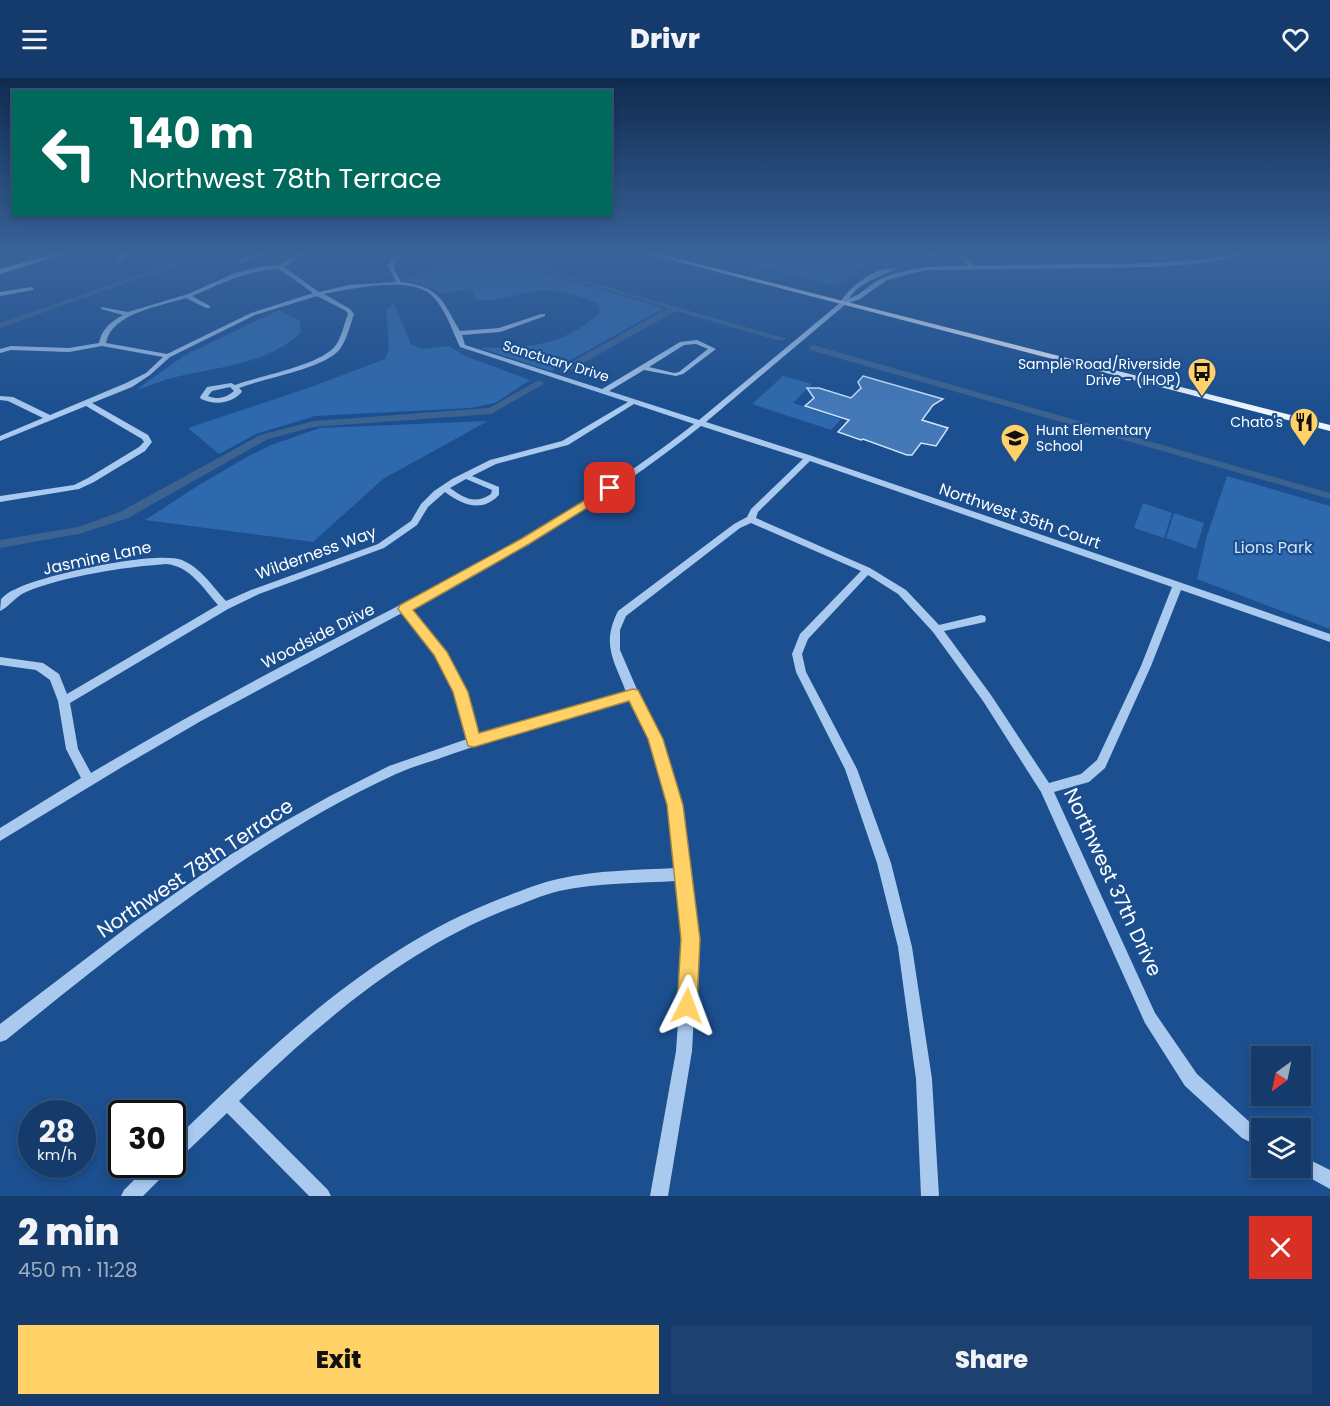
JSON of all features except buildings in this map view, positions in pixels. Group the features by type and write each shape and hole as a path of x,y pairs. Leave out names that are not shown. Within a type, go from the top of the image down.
{"main road":[{"path":"871,306 1330,428"},
{"path":"890,306 1330,418"},
{"path":"1125,375 1145,376 1217,394 1236,394"},
{"path":"1225,401 1243,400 1295,413 1314,413"}],"street":[{"path":"102,344 104,334 110,326 128,314 154,306"},
{"name":"Sanctuary Drive","path":"0,439 129,386 148,374 168,356 254,314 279,306"},
{"path":"235,387 309,363 333,352 339,345 351,315 342,306"},
{"name":"Sanctuary Drive","path":"442,306 458,333 462,346 468,349 701,423"},
{"name":"Woodside Drive","path":"0,835 88,779 222,704 405,609 576,512 701,423 837,306"},
{"path":"103,308 128,314"},
{"path":"458,333 500,330 543,315"},
{"path":"604,391 642,367 682,343 697,342 713,349 681,373 674,375 642,367"},
{"path":"0,351 12,348 69,350 102,344 168,356"},
{"path":"0,398 10,399 49,418"},
{"name":"Wilderness Way","path":"64,700 224,606 255,591 381,546 414,523 424,506 445,488 466,476 493,462 565,443 635,401"},
{"path":"0,498 76,487 142,449 148,442 145,437 87,403"},
{"name":"Northwest 35th Court","path":"701,423 809,458 1330,638"},
{"path":"659,1196 684,1051 691,939 675,805 656,739 633,694 615,650 615,630 622,614 737,526 751,519 754,512 809,458"},
{"path":"445,488 470,505 480,505 495,495 496,489 489,484 466,476"},
{"name":"Northwest 37th Drive","path":"751,519 760,525 867,570 902,592 937,629 987,698 1046,789 1150,1018 1191,1080 1251,1134"},
{"name":"Jasmine Lane","path":"0,607 21,590 142,561 161,559 178,562 190,569 224,606"},
{"path":"867,570 804,637 797,654 801,672 851,769 884,863 902,937 924,1079 930,1196"},
{"path":"1046,789 1085,778 1101,764 1146,666 1177,587"},
{"path":"405,609 440,652 460,692 474,741"},
{"path":"937,629 981,619"},
{"path":"0,661 39,666 55,677 64,700 72,749 88,779"},
{"name":"Northwest 78th Terrace","path":"0,1034 207,878 303,817 388,772 474,741 633,694"},
{"path":"186,1141 308,1027 393,961 459,921 507,902 564,884 682,874"},
{"path":"227,1101 322,1196"},
{"path":"1311,1169 1330,1180"},
{"path":"130,1196 149,1178"}],"green space":[{"path":"395,306 411,344 422,349 449,346 465,356 530,380 495,403 470,408 315,416 256,434 219,454 188,428 308,388 385,359 389,349 386,309"},
{"path":"599,306 664,308 551,371 480,348 529,346 558,339 586,324 600,312"},
{"path":"279,310 300,321 301,332 274,351 242,363 171,378 136,390 185,355"},
{"path":"783,376 812,384 793,403 841,419 831,430 752,404"},
{"path":"488,421 383,479 313,542 145,520 247,457 271,445 320,428"},
{"name":"Lions Park","path":"1227,476 1330,506 1330,629 1197,579 1207,536"},
{"path":"1143,503 1172,513 1164,538 1134,528"},
{"path":"1174,513 1204,523 1196,549 1166,538"}],"waterway":[{"path":"0,326 56,306"},
{"path":"669,306 783,339"},
{"path":"564,370 675,308"},
{"path":"813,348 1330,496"},
{"path":"0,544 79,530 124,515 264,437 314,424 491,411 539,383"}],"place":[{"name":"Sample Road/Riverside Drive - (IHOP)","path":"1202,398"},
{"name":"Chato's","path":"1304,448"},
{"name":"Hunt Elementary School","path":"1015,464"}],"route":[{"path":"610,488 576,512 405,609 440,652 460,692 474,741 633,694 656,739 675,805 691,939 687,1006"}]}
